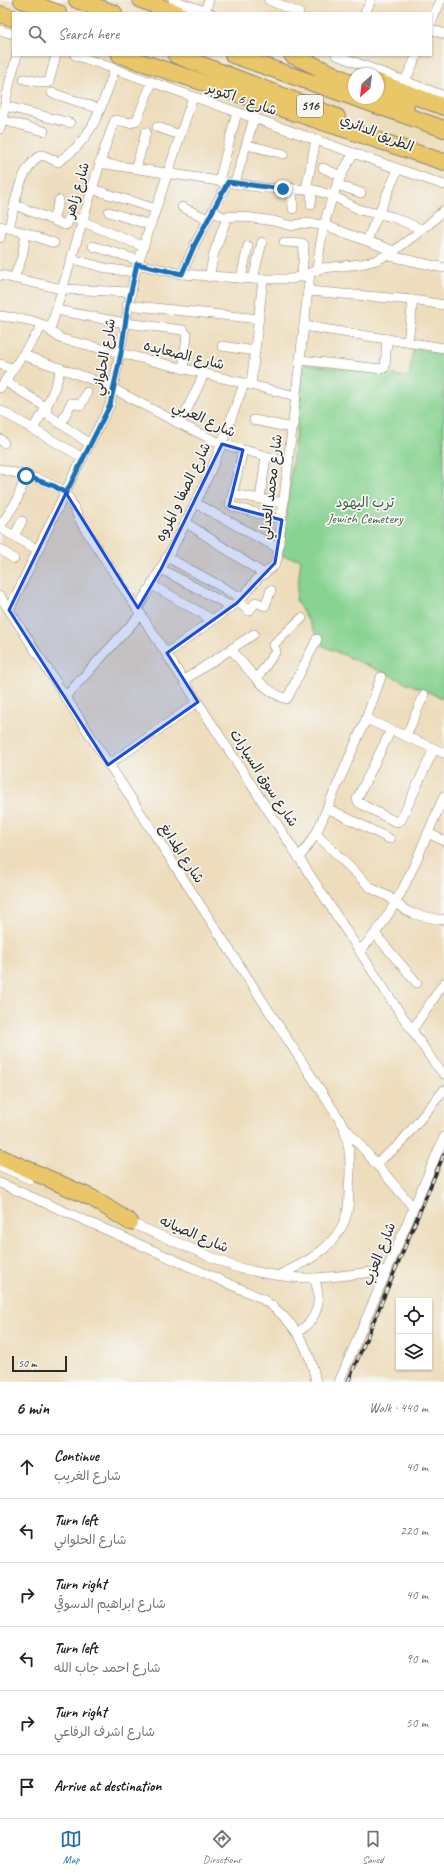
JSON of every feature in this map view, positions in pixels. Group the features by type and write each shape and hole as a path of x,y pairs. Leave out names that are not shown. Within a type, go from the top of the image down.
{"highway":[{"path":"22,0 55,12"},
{"path":"77,0 111,12"},
{"path":"141,0 174,12"},
{"path":"0,14 12,18"},
{"name":"الطريق الدائري","path":"179,56 230,74 444,160"},
{"name":"الطريق الدائري","path":"235,56 444,129"},
{"path":"294,56 348,81"},
{"path":"303,56 348,71"},
{"path":"118,62 444,160"},
{"path":"384,84 444,107"},
{"path":"384,97 444,123"},
{"path":"0,1156 92,1198 130,1222"}],"street":[{"path":"173,0 208,12 209,0"},
{"path":"269,0 297,12"},
{"path":"432,21 441,0"},
{"path":"364,12 367,1"},
{"path":"432,29 444,34"},
{"path":"0,30 12,34"},
{"path":"17,56 4,87 1,124 44,131"},
{"path":"24,79 48,83 56,56"},
{"name":"شارع 6 اكتوبر","path":"81,56 118,62 152,82 444,185"},
{"path":"405,82 417,56"},
{"path":"346,57 405,82 444,96"},
{"path":"0,238 15,205 21,181 38,157 45,156 56,162 60,161 88,135 100,111 118,62"},
{"path":"52,94 127,122 137,120 152,82"},
{"name":"شارع الحلواني","path":"9,610 82,458 105,416 114,388 130,292 142,246 156,209 193,97"},
{"path":"3,108 70,123"},
{"path":"219,180 237,112"},
{"path":"182,274 191,252 232,183 247,145 254,118"},
{"name":"شارع زاهر","path":"2,384 46,327 56,310 100,163 116,119"},
{"path":"157,127 180,135"},
{"path":"136,168 146,132"},
{"path":"312,205 309,189 316,140"},
{"path":"247,145 284,154"},
{"path":"310,273 333,196 354,153"},
{"path":"100,163 232,183 274,188 309,189 333,196 355,208 393,217 422,229"},
{"path":"323,168 340,181 361,193"},
{"path":"367,240 398,169"},
{"path":"292,188 292,209"},
{"path":"92,189 156,209"},
{"path":"53,220 59,200"},
{"path":"15,205 65,225 70,217 83,221 142,246"},
{"path":"182,207 211,216 238,216 274,221 292,226 303,223 324,225 367,240 390,253 444,268"},
{"path":"93,246 137,265 182,274 253,279 292,279 310,273 369,263 390,253 422,229 439,220 444,210"},
{"path":"109,212 150,225"},
{"path":"209,276 214,253 226,217"},
{"path":"4,227 54,243"},
{"path":"14,278 22,257 26,233"},
{"path":"253,279 262,242"},
{"path":"284,242 302,243 304,245 310,273"},
{"path":"241,278 248,246"},
{"path":"72,259 109,269 137,265"},
{"name":"شارع محمد العدلي","path":"167,653 237,602 255,581 275,563 282,520 310,273"},
{"path":"0,275 62,289 130,292"},
{"name":"شارع الصفا و المروه","path":"65,697 140,611 195,503 247,385 255,351 260,319 263,279"},
{"path":"308,291 413,300 444,305"},
{"path":"408,342 413,300"},
{"path":"128,305 260,319"},
{"path":"56,310 125,323 184,331 187,335 183,369"},
{"name":"شارع الصعايده","path":"0,316 28,320 46,327 54,335 62,339 296,396"},
{"path":"304,326 444,348"},
{"path":"300,360 382,370 384,367 387,339"},
{"path":"222,346 255,351"},
{"name":"شارع العربي","path":"23,355 114,388 180,424 222,444 288,462"},
{"path":"0,364 13,369"},
{"path":"32,429 53,395 61,368"},
{"path":"180,424 204,374"},
{"path":"2,384 45,410 61,424 90,444"},
{"path":"61,424 70,403 81,405 87,392"},
{"path":"0,410 82,458"},
{"path":"254,420 292,428"},
{"path":"242,450 230,503 232,506 282,520"},
{"path":"260,499 266,456"},
{"path":"0,469 54,486 66,493"},
{"path":"26,476 16,502 0,527 38,550"},
{"name":"شارع سوق السيارات","path":"66,493 82,524 140,611 299,858 412,1030 435,1064 444,1074"},
{"path":"232,494 284,503"},
{"path":"195,503 278,548"},
{"path":"14,536 22,521"},
{"path":"185,522 264,574"},
{"path":"0,549 14,559"},
{"path":"167,557 249,611 256,602 265,606 271,590"},
{"path":"161,569 237,602"},
{"path":"152,585 213,620"},
{"name":"شارع المدابغ","path":"0,596 108,765 343,1125 413,1207"},
{"path":"257,678 276,651 273,645 302,618"},
{"path":"184,680 254,634"},
{"path":"231,649 257,678 273,691 286,698 317,638"},
{"path":"299,858 316,834 366,719 381,677"},
{"path":"406,736 424,695"},
{"path":"108,765 198,702"},
{"path":"366,719 444,754"},
{"path":"391,730 357,799 358,803 392,820 397,822 401,820 434,749"},
{"path":"360,951 375,934 395,902 444,796"},
{"path":"327,808 390,840"},
{"path":"428,833 444,841"},
{"path":"316,834 364,883 395,902 400,907 414,914 440,920 444,919"},
{"path":"375,934 417,982"},
{"path":"412,1030 444,983"},
{"path":"375,1164 398,1146 444,1090"},
{"name":"شارع المدابغ","path":"278,1276 320,1252 332,1240 344,1219 347,1212 351,1168 348,1145 343,1125"},
{"name":"شارع العزب","path":"339,1382 444,1136"},
{"name":"شارع الصيانه","path":"0,1166 234,1267 278,1276 314,1278 388,1270"},
{"path":"0,1183 261,1298 285,1317 298,1332 312,1361 316,1382"},
{"path":"298,1332 313,1318 318,1309 318,1288 314,1278"}],"highlighted area":[{"path":"222,444 243,450 229,506 282,520 275,563 237,603 167,653 198,702 108,765 9,610 66,493 138,608 161,569"}],"green space":[{"name":"ترب اليهود Jewish Cemetery","path":"413,348 444,354 444,699 323,646 296,600 301,559 281,556 304,364 409,377"}],"railway":[{"path":"348,1382 444,1154"}],"route":[{"path":"26,476 54,486 66,493 74,474 110,405 137,264 182,274 188,257 228,182 265,188 283,189"}]}
